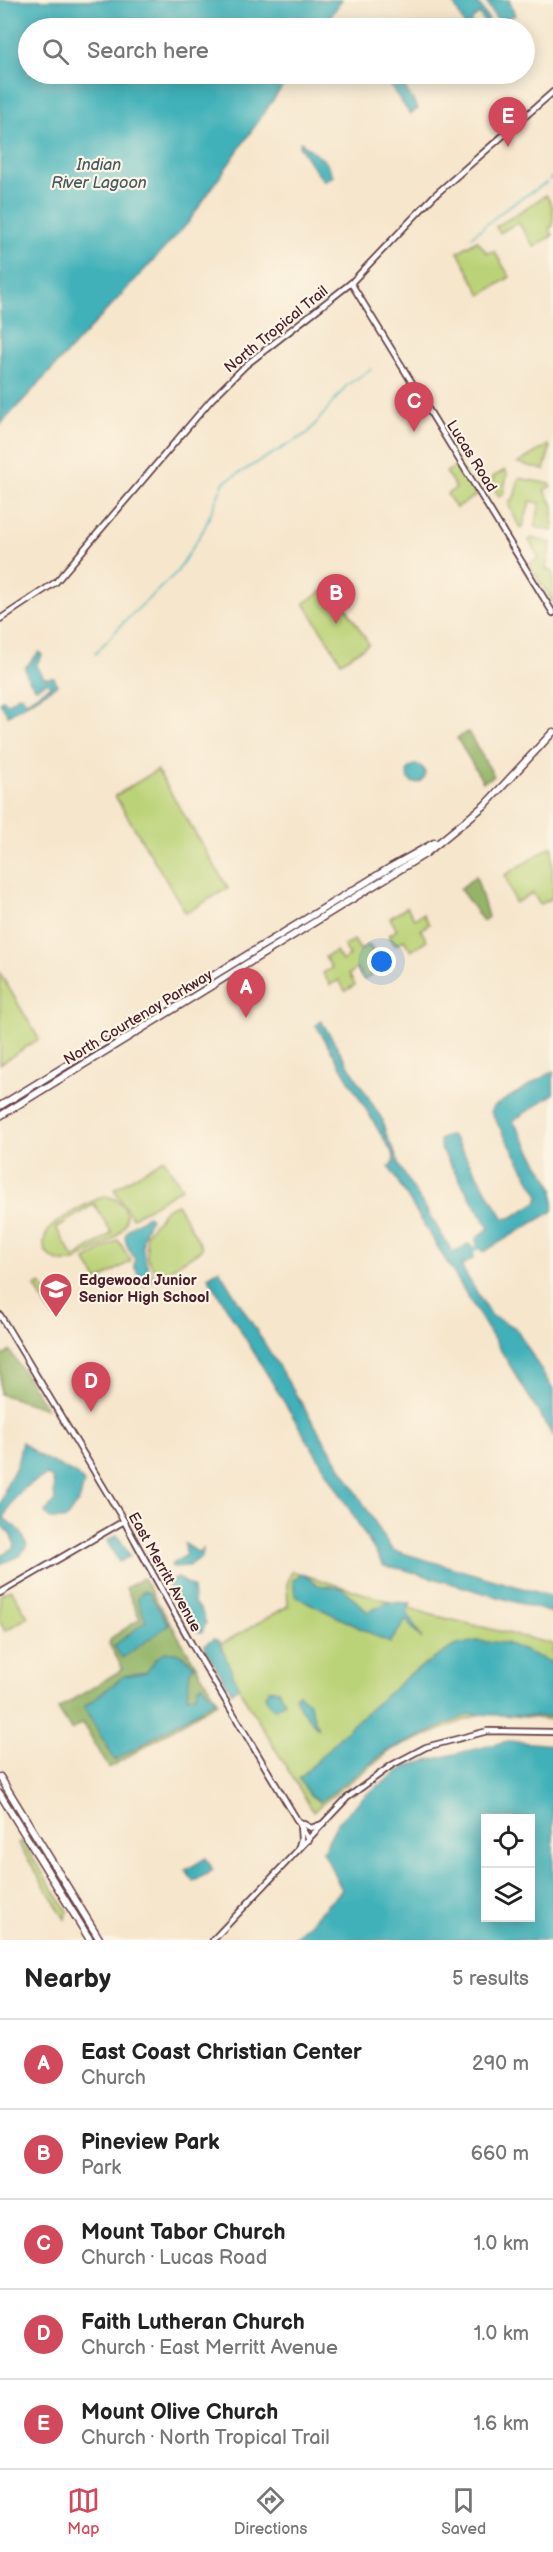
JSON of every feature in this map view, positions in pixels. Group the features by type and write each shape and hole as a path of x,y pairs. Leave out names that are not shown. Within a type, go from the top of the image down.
{"main road":[{"name":"North Courtenay Parkway","path":"0,1116 425,854 485,805 553,732"},
{"name":"North Courtenay Parkway","path":"0,1106 391,867 440,840"},
{"path":"0,1777 100,1940"},
{"path":"0,1794 90,1940"},
{"path":"50,1875 62,1888 69,1889"},
{"path":"76,1918 89,1926 100,1940"}],"street":[{"name":"North Tropical Trail","path":"0,619 56,582 211,400 246,365 351,283 435,195 553,92"},
{"name":"Lucas Road","path":"351,283 553,613"},
{"name":"East Merritt Avenue","path":"0,1315 124,1521 191,1643 309,1840"},
{"path":"0,1593 124,1521"},
{"path":"213,1939 357,1789 409,1755 448,1741 489,1731 553,1732"},
{"path":"299,1822 311,1828 324,1823"},
{"path":"296,1854 301,1839 299,1822"}],"green space":[{"path":"546,195 553,207 553,226 549,228 553,235 534,247 518,222 500,233 496,227"},
{"path":"477,240 487,253 494,251 510,277 481,295 458,252"},
{"path":"548,445 550,448 544,470 518,463"},
{"path":"458,465 477,495 456,508 447,494 456,488 446,472"},
{"path":"505,470 507,474 503,495 499,497 492,483 493,477"},
{"path":"519,478 550,484 551,486 544,490 553,505 553,531 535,527 540,503 530,501 523,526 520,528 509,506 510,500 513,501"},
{"path":"532,538 551,543 546,569 553,572 553,603 529,564 539,558 529,540"},
{"path":"332,585 369,644 341,662 304,603"},
{"path":"468,732 494,776 483,782 457,738"},
{"path":"157,770 228,888 186,913 115,796"},
{"path":"552,846 553,897 540,905 533,893 515,903 505,875"},
{"path":"476,876 488,917 483,921 460,889"},
{"path":"407,907 414,919 423,914 429,924 421,930 427,941 411,951 404,940 395,945 389,935 397,930 390,918"},
{"path":"354,940 360,950 369,945 376,957 367,963 373,974 364,980 357,969 349,974 355,985 345,991 339,980 330,985 323,973 332,968 325,957 336,951 342,961 350,956 344,946"},
{"path":"0,973 39,1039 0,1064"},
{"path":"164,1159 182,1188 132,1218 114,1189"},
{"path":"105,1196 121,1203 124,1208 126,1217 124,1226 118,1234 101,1247 75,1261 60,1262 49,1255 44,1244 49,1230 67,1216","holes":["94,1204 112,1233 74,1258 56,1228"]},
{"path":"177,1204 202,1247 201,1250 158,1277 147,1257 146,1234 166,1209"},
{"path":"118,1240 131,1261 98,1281 85,1260"},
{"path":"41,1284 59,1313 53,1317 35,1287"},
{"path":"10,1351 47,1409 0,1394 0,1358"},
{"path":"292,1571 432,1615 553,1644 553,1720 483,1713 393,1749 313,1811 214,1648 288,1606 287,1584"},
{"path":"143,1578 218,1702 109,1768 83,1723 71,1730 58,1709 123,1669 109,1644 111,1638 140,1619 126,1588"},
{"path":"11,1589 28,1617 5,1631 0,1622 0,1595"},
{"path":"22,1841 67,1911 65,1919 18,1843"}],"water":[{"name":"Indian River Lagoon","path":"0,0 342,0 329,18 18,18 18,84 284,84 187,224 0,425"},
{"path":"455,0 476,0 488,18 482,18 479,14 474,18 461,18 454,4"},
{"path":"485,0 509,0 515,15 496,18"},
{"path":"389,84 403,84 418,109 410,114"},
{"path":"301,142 326,162 333,176 325,181 322,178 299,146"},
{"path":"39,652 42,655 36,665 44,678 54,678 57,685 8,715 0,703 2,700 8,703 20,695 27,701 51,685 47,682 36,688 28,679 25,668"},
{"path":"412,765 420,765 425,770 423,781 412,783 407,778 407,770"},
{"path":"321,1021 383,1121 399,1166 453,1253 468,1244 472,1247 474,1258 461,1266 491,1316 516,1328 553,1390 553,1436 389,1167 393,1164 394,1156 316,1025"},
{"path":"553,1071 553,1094 513,1121 553,1188 553,1211 483,1252 477,1245 476,1239 489,1228 441,1149 440,1140 449,1135 455,1139 504,1219 513,1217 537,1202 539,1196 491,1112 493,1107"},
{"path":"148,1216 151,1219 146,1226 142,1241 144,1257 154,1279 144,1285 134,1266 135,1259 125,1238 133,1225"},
{"path":"219,1270 392,1550 553,1597 553,1613 402,1569 384,1566 208,1277"},
{"path":"22,1442 38,1455 76,1474 84,1482 80,1499 66,1519 50,1519 45,1512 55,1501 53,1480 48,1475 21,1491 11,1503 4,1518 21,1532 27,1545 20,1556 0,1564 0,1555 13,1549 15,1545 10,1534 0,1524 0,1507 7,1484 17,1465"},
{"path":"117,1535 130,1556 119,1562 107,1541"},
{"path":"185,1544 199,1553 203,1549 202,1557 188,1566 173,1567 171,1565 186,1555"},
{"path":"302,1573 318,1585 342,1588 368,1612 389,1602 411,1603 407,1612 422,1639 406,1620 390,1643 295,1596 293,1580"},
{"path":"178,1578 193,1587 194,1603 201,1610 206,1623 202,1632 196,1631 168,1585 168,1580"},
{"path":"143,1591 149,1593 169,1625 122,1658 114,1646 146,1621 137,1599"},
{"path":"213,1639 219,1641 237,1684 238,1687 232,1692 205,1649 205,1645"},
{"path":"476,1641 506,1643 553,1663 553,1717 470,1714 387,1751 320,1802 310,1795 299,1779 352,1725 410,1674 454,1646"},
{"path":"165,1652 182,1655 194,1667 190,1671 187,1697 196,1695 198,1687 202,1685 216,1700 115,1760 84,1707 124,1676 147,1672 155,1660"},
{"path":"269,1689 278,1690 285,1702 275,1709 271,1707 265,1696"},
{"path":"299,1693 310,1705 318,1729 300,1708 295,1696"},
{"path":"508,1741 553,1745 553,1940 293,1940 342,1890 323,1851 338,1822 367,1794 407,1766"},
{"path":"206,1858 213,1870 193,1882 186,1870"}],"waterway":[{"path":"549,180 553,177"},
{"path":"471,237 509,206 546,183"},
{"path":"95,654 124,622 177,572 204,529 224,482 308,433 347,385 371,369"},
{"path":"473,1250 478,1247"}],"place":[{"name":"Mount Olive Church","path":"508,147"},
{"name":"Mount Tabor Church","path":"414,432"},
{"name":"Pineview Park","path":"336,624"},
{"name":"East Coast Christian Center","path":"246,1018"},
{"name":"Edgewood Junior Senior High School","path":"56,1318"},
{"name":"Faith Lutheran Church","path":"91,1412"}]}
